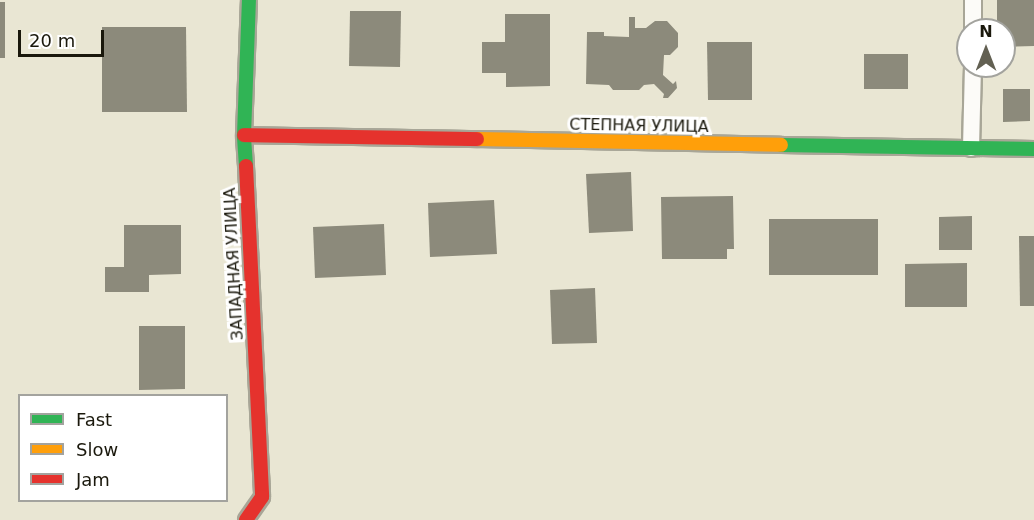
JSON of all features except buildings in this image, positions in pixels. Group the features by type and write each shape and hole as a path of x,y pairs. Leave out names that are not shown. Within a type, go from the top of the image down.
{"street":[{"name":"ЗАПАДНАЯ УЛИЦА","path":"246,520 262,497 244,135 249,0"},
{"name":"СТЕПНАЯ УЛИЦА","path":"244,135 1034,149"}],"lane":[{"path":"973,0 973,18"},
{"path":"971,148 972,78"}],"traffic: fast":[{"path":"246,166 244,135 249,0"},
{"path":"781,145 1034,149"}],"traffic: slow":[{"path":"477,139 781,145"}],"traffic: jam":[{"path":"244,135 477,139"},
{"path":"246,166 262,497 246,520"}]}
